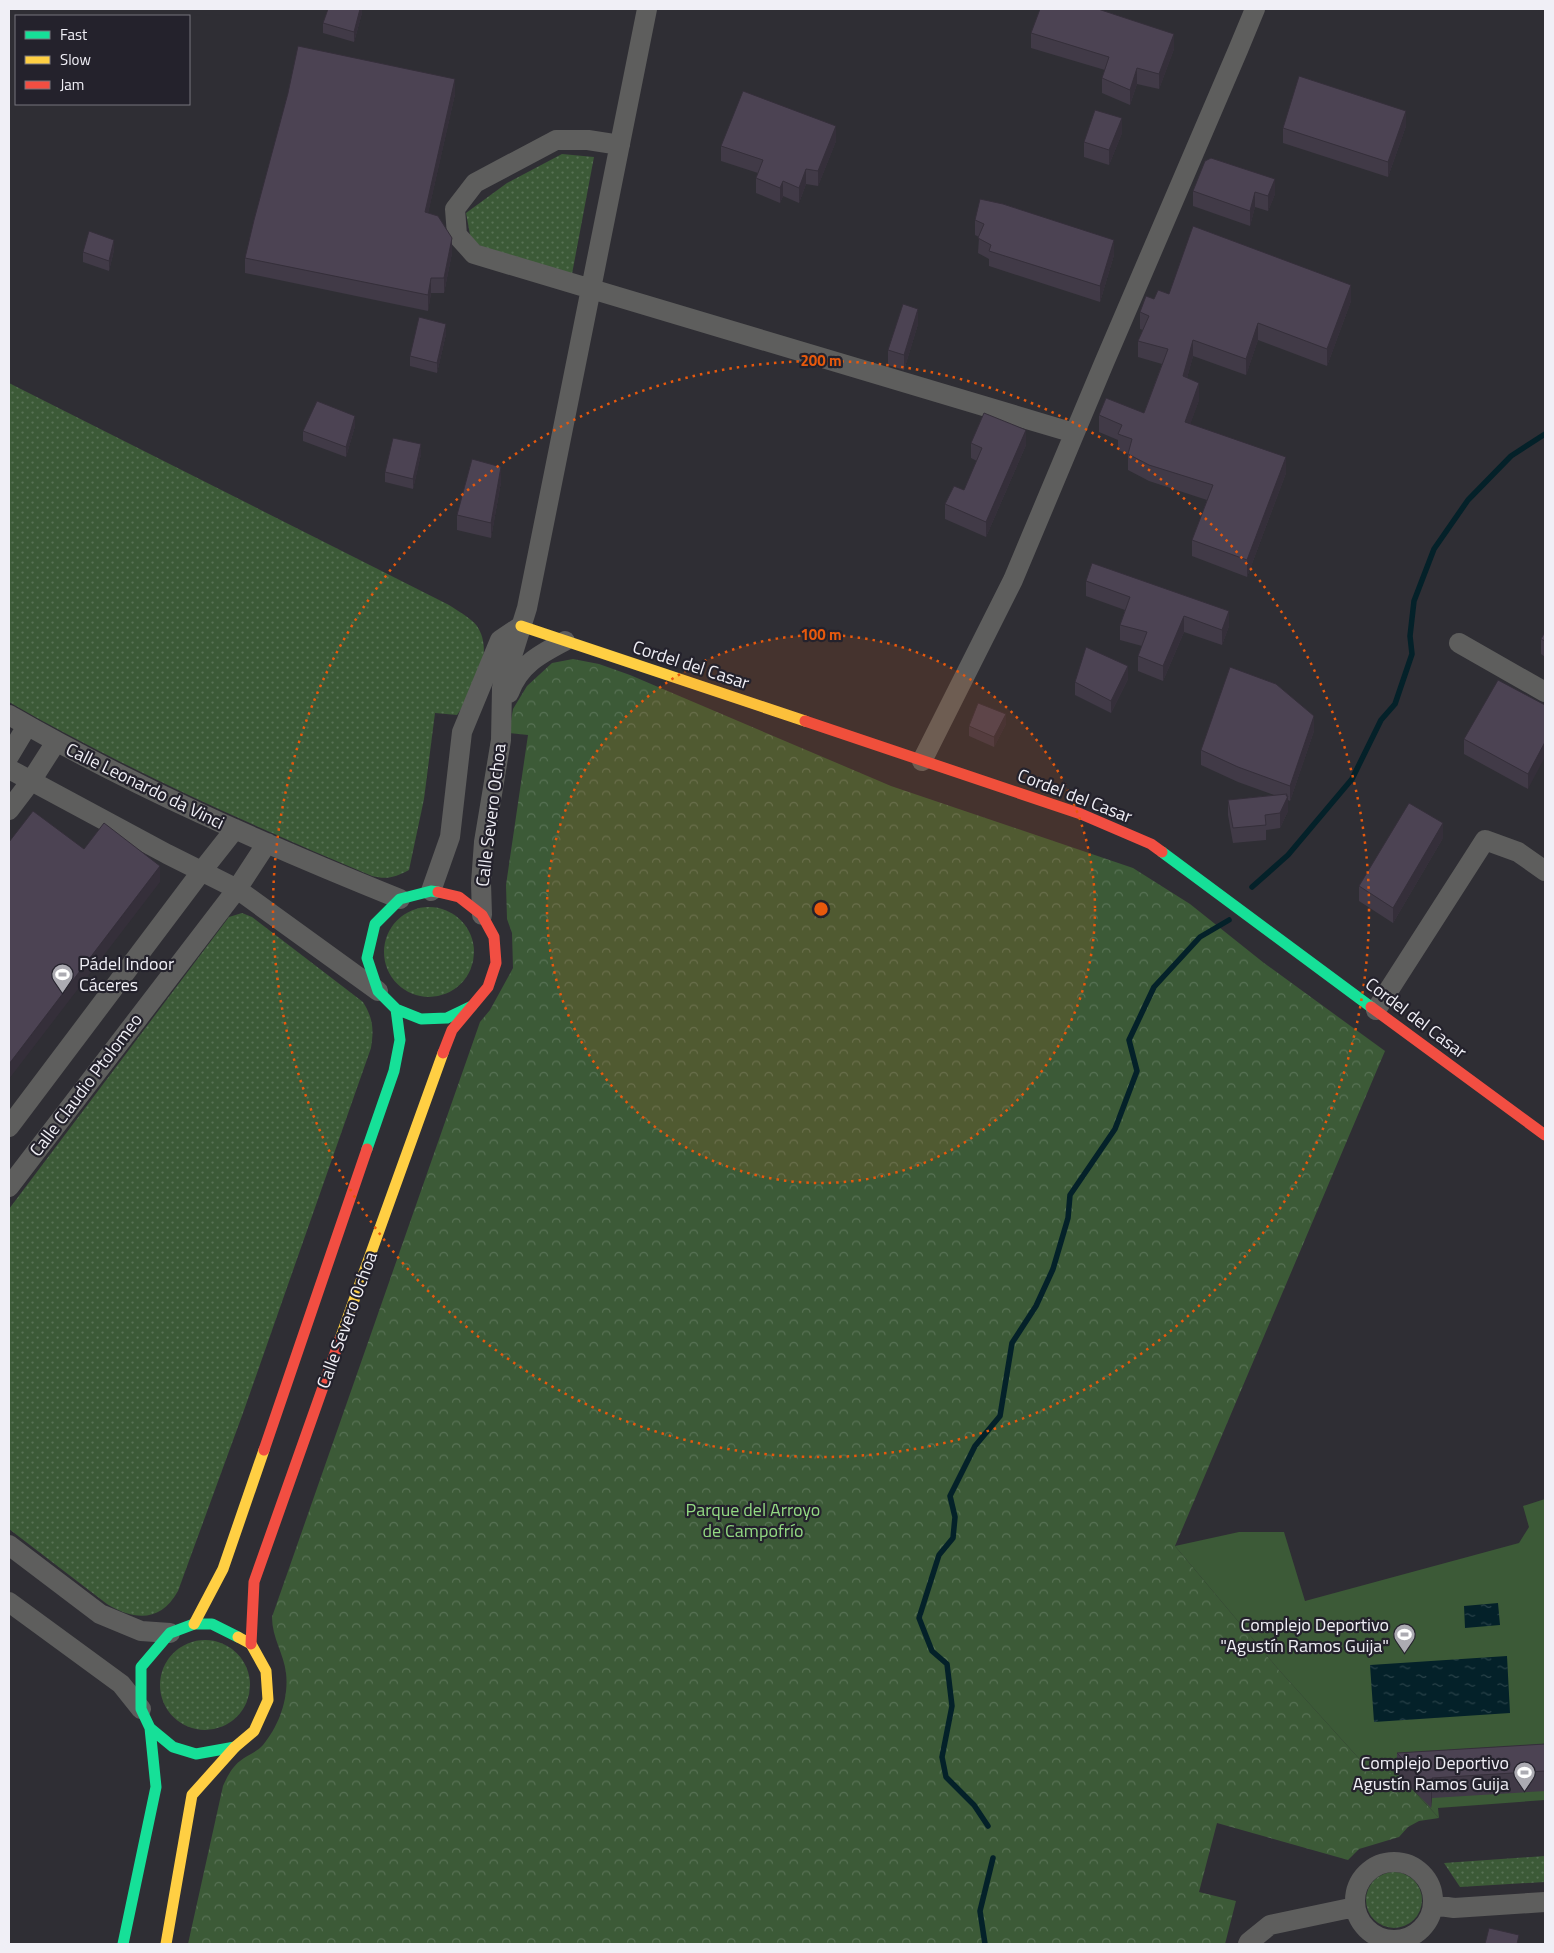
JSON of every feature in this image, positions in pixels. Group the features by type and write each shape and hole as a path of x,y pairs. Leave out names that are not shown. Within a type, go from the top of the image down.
{"main road":[{"name":"Cordel del Casar","path":"521,626 1081,814 1151,844 1545,1135"},
{"path":"431,891 459,897 482,915 494,937 496,963 488,987 472,1006 447,1018 420,1019 396,1008 378,992 368,958 375,924 400,899 431,891"},
{"name":"Calle Severo Ochoa","path":"251,1644 254,1582 435,1074 452,1030 472,1006"},
{"name":"Calle Severo Ochoa","path":"194,1624 223,1569 394,1071 400,1040 396,1008"},
{"path":"122,1941 156,1787 150,1728 141,1709 141,1667 170,1633 194,1624 212,1624 251,1644 266,1671 268,1700 254,1731 235,1746 192,1795 166,1944"},
{"path":"150,1728 173,1747 196,1754 235,1746"}],"street":[{"name":"Calle Severo Ochoa","path":"482,915 481,875 484,842 501,740 502,688 529,598 647,9"},
{"path":"922,761 1013,580 1255,9"},
{"path":"620,145 588,140 556,140 475,183 456,209 457,235 474,254 1074,433"},
{"path":"431,891 450,837 462,732 500,640 521,626"},
{"name":"Calle Severo Ochoa","path":"501,716 513,683 531,660 565,641"},
{"path":"1460,643 1545,692"},
{"path":"470,711 480,708 501,716"},
{"name":"Calle Leonardo da Vinci","path":"9,715 56,742 266,844 400,899"},
{"path":"9,756 27,726"},
{"name":"Calle Leonardo da Vinci","path":"9,810 31,781 56,742"},
{"path":"9,769 201,872 237,889 378,992"},
{"name":"Calle Leonardo da Vinci","path":"201,872 235,829"},
{"path":"1376,1010 1486,840 1518,852 1545,871"},
{"path":"237,889 266,844"},
{"name":"Calle Claudio Ptolomeo","path":"9,1127 201,872"},
{"name":"Calle Claudio Ptolomeo","path":"9,1187 237,889"},
{"path":"9,1545 100,1614 141,1630 170,1633"},
{"path":"9,1602 120,1684 141,1709"},
{"path":"1399,1862 1411,1865 1421,1872 1429,1882 1433,1893 1433,1906 1430,1918 1422,1928 1400,1942 1376,1936 1363,1923 1355,1907 1355,1895 1359,1883 1366,1873 1381,1864 1399,1862"},
{"path":"1433,1906 1454,1908 1545,1902"},
{"path":"1248,1944 1270,1925 1355,1907"}],"green space":[{"path":"562,154 594,157 572,274 484,248 471,240 466,213 507,183"},
{"path":"9,383 449,605 468,617 477,626 484,648 483,660 476,684 457,715 435,713 424,799 409,870 391,877 372,876 142,773 9,702"},
{"name":"Parque del Arroyo de Campofrío","path":"573,659 599,664 630,675 891,786 1133,868 1190,904 1264,963 1385,1051 1175,1546 1279,1670 1372,1773 1397,1773 1439,1818 1419,1821 1408,1827 1399,1837 1359,1849 1348,1860 1217,1823 1199,1892 1236,1901 1225,1944 188,1944 223,1786 235,1766 261,1747 269,1737 282,1711 287,1682 272,1617 480,1022 490,1010 513,968 512,933 507,919 506,885 528,735 509,733 513,709 527,686 552,663"},
{"path":"429,907 446,911 461,920 470,935 474,952 470,969 461,984 446,993 429,997 412,993 397,984 388,969 384,952 388,935 397,920 412,911"},
{"path":"242,913 252,917 363,1002 372,1024 371,1048 243,1413 178,1591 164,1608 147,1616 137,1616 117,1610 107,1604 9,1529 9,1209 229,917"},
{"name":"Complejo Deportivo \"Agustín Ramos Guija\"","path":"1545,1499 1545,1800 1438,1808 1439,1818 1398,1773 1372,1773 1279,1670 1175,1546 1239,1532 1284,1532 1305,1601 1519,1543 1529,1527 1523,1506"},
{"path":"205,1640 222,1644 237,1653 246,1668 250,1685 246,1702 237,1717 222,1726 205,1730 188,1726 173,1717 164,1702 160,1685 164,1668 173,1653 188,1644"},
{"path":"1545,1856 1545,1882 1460,1887 1444,1863"},
{"path":"1394,1872 1405,1874 1414,1880 1420,1889 1422,1900 1420,1911 1414,1920 1405,1926 1394,1928 1383,1926 1374,1920 1368,1911 1366,1900 1368,1889 1374,1880 1383,1874"}],"water":[{"path":"1498,1603 1500,1625 1465,1628 1464,1606"},
{"path":"1507,1656 1510,1713 1374,1722 1370,1665"}],"building":[{"path":"328,9 360,9 354,32 323,23"},
{"path":"1040,9 1098,9 1174,34 1159,74 1137,68 1130,90 1102,78 1109,57 1031,33"},
{"path":"298,46 455,79 425,212 438,216 452,238 444,278 431,278 428,295 245,258 288,93"},
{"path":"1299,76 1406,111 1388,162 1283,128"},
{"path":"743,91 836,126 818,171 806,169 799,188 783,181 780,188 756,178 763,160 721,146"},
{"path":"1095,110 1122,118 1109,150 1084,142"},
{"path":"1211,158 1275,179 1268,196 1255,192 1250,211 1193,191 1205,161"},
{"path":"980,199 1003,204 1114,240 1100,286 989,251 991,245 978,238 984,224 975,220"},
{"path":"1193,226 1351,285 1327,349 1258,323 1246,359 1193,340 1183,376 1199,383 1185,422 1286,457 1247,560 1192,540 1213,485 1149,465 1128,454 1132,439 1118,434 1122,425 1099,415 1106,398 1144,413 1168,349 1138,341 1149,316 1140,312 1146,296 1154,299 1158,290 1169,294"},
{"path":"89,231 114,240 109,261 83,252"},
{"path":"903,304 918,309 904,355 888,350"},
{"path":"419,317 446,324 437,363 410,356"},
{"path":"317,401 355,416 346,447 303,431"},
{"path":"984,413 1026,430 986,522 945,504 954,486 964,490 982,448 971,443"},
{"path":"393,438 421,444 413,479 385,472"},
{"path":"472,459 501,467 491,523 457,515"},
{"path":"1092,563 1229,611 1222,630 1184,616 1163,666 1138,656 1147,632 1120,625 1130,597 1086,581"},
{"path":"1545,632 1545,641 1541,639"},
{"path":"1086,647 1128,666 1111,701 1075,682"},
{"path":"1230,667 1276,684 1314,716 1290,786 1238,767 1201,750"},
{"path":"1498,680 1545,705 1545,742 1528,774 1464,739"},
{"path":"978,703 1006,714 994,737 969,726"},
{"path":"1287,794 1286,796 1288,796 1280,813 1265,815 1266,825 1233,828 1228,800"},
{"path":"1409,803 1443,823 1393,908 1359,886"},
{"path":"33,811 84,849 104,823 160,866 9,1064 9,842"},
{"path":"1545,1744 1545,1771 1432,1778 1431,1788 1397,1753"},
{"path":"1489,1928 1519,1935 1517,1944 1485,1944"}],"waterway":[{"path":"1252,887 1288,855 1352,779 1381,720 1395,704 1412,654 1410,636 1414,601 1434,549 1468,500 1511,456 1545,434"},
{"path":"988,1826 974,1805 946,1777 942,1757 952,1706 947,1664 932,1651 919,1618 939,1555 953,1538 955,1517 950,1496 975,1446 1000,1416 1012,1343 1036,1306 1053,1269 1068,1218 1070,1195 1115,1129 1137,1071 1129,1040 1154,987 1200,937 1229,920"},
{"path":"985,1944 980,1911 993,1858"}],"traffic: fast":[{"path":"1162,852 1371,1007"},
{"path":"438,892 431,891 400,899 375,924 367,958 378,991 396,1009 421,1019 447,1018 472,1006"},
{"path":"367,1149 394,1071 400,1040 396,1009"},
{"path":"235,1747 196,1754 173,1747 150,1728 141,1709 141,1667 170,1633 194,1624 212,1624 238,1637"},
{"path":"123,1944 156,1787 150,1728"}],"traffic: slow":[{"path":"521,626 805,721"},
{"path":"340,1339 443,1053"},
{"path":"194,1624 223,1569 264,1450"},
{"path":"166,1944 192,1795 235,1747 254,1731 268,1700 266,1671 251,1644 238,1637"}],"traffic: jam":[{"path":"805,721 1081,814 1151,844 1162,852"},
{"path":"438,892 459,897 482,915 494,937 496,963 488,987 452,1030 443,1053"},
{"path":"1371,1007 1545,1135"},
{"path":"264,1450 367,1149"},
{"path":"251,1644 254,1582 340,1339"}],"place":[{"name":"Pádel Indoor Cáceres","path":"63,993"},
{"name":"Complejo Deportivo \"Agustín Ramos Guija\"","path":"1405,1654"},
{"name":"Complejo Deportivo Agustín Ramos Guija","path":"1525,1792"}]}
